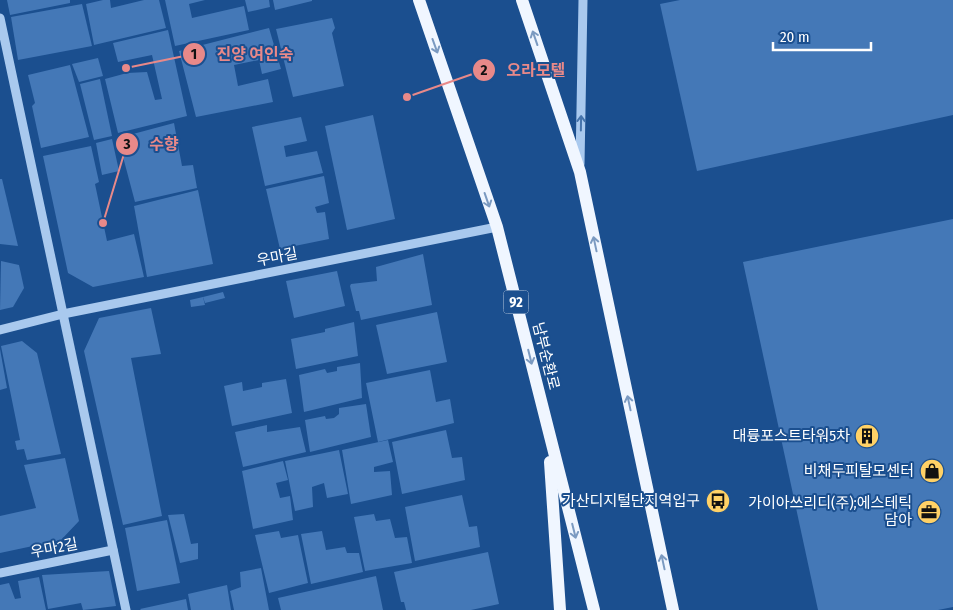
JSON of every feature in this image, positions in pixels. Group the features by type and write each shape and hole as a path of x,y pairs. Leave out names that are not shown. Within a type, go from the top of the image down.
{"main road":[{"name":"남부순환로","path":"419,0 497,227 594,610"},
{"path":"522,0 580,172 673,610"},
{"path":"548,430 560,610"}],"street":[{"path":"580,172 583,0"},
{"path":"0,18 126,610"},
{"name":"우마길","path":"0,330 63,314 497,227"},
{"name":"우마2길","path":"0,573 113,550"}],"building":[{"path":"7,0 70,0 70,3 10,15"},
{"path":"110,0 111,8 144,0 159,0 166,28 94,45 86,4"},
{"path":"165,0 205,0 189,4 192,18 244,6 249,30 175,46"},
{"path":"245,0 269,0 270,7 248,12"},
{"path":"273,0 312,0 312,1 275,10"},
{"path":"680,0 953,0 953,115 697,171 660,4"},
{"path":"82,4 92,46 18,60 11,17"},
{"path":"332,18 335,28 332,33 344,86 293,97 276,29"},
{"path":"269,28 281,69 262,74 259,60 234,65 238,86 268,79 273,102 196,117 179,51"},
{"path":"168,30 187,116 118,133 105,79 127,73 147,72 155,100 162,99 152,55 118,62 113,43"},
{"path":"98,58 103,76 79,82 72,64"},
{"path":"70,65 89,137 41,148 32,106 35,103 28,75"},
{"path":"100,79 112,136 94,140 80,84"},
{"path":"373,115 395,219 347,230 325,126"},
{"path":"301,117 307,141 284,146 286,157 317,151 323,173 265,186 252,127"},
{"path":"174,123 182,166 193,165 197,188 135,202 118,138"},
{"path":"112,139 119,171 102,175 96,143"},
{"path":"91,146 99,182 95,184 107,241 134,234 144,277 93,287 68,273 43,156"},
{"path":"324,176 329,203 315,207 317,213 325,212 329,239 280,249 266,189"},
{"path":"0,179 2,179 18,246 0,244"},
{"path":"198,190 213,264 147,277 134,206"},
{"name":"대륭포스트타워5차","path":"953,219 953,607 938,610 818,610 743,262"},
{"path":"423,254 432,305 361,320 359,311 356,311 351,284 377,281 376,267"},
{"path":"1,261 19,265 24,288 13,307 0,310"},
{"path":"337,271 345,306 294,318 286,281"},
{"path":"223,292 225,298 205,303 203,297"},
{"path":"203,297 205,305 191,307 190,300"},
{"path":"151,308 161,354 131,358 162,516 123,525 84,351 99,318"},
{"path":"437,312 447,362 387,374 376,325"},
{"path":"354,322 358,356 296,369 291,339 325,332 325,329"},
{"path":"22,341 37,353 61,454 27,460 24,449 17,450 15,441 20,440 1,346"},
{"path":"0,349 7,388 0,390"},
{"path":"360,363 362,398 304,412 299,375 325,369 327,373 337,371 337,367"},
{"path":"430,370 436,402 450,399 454,423 378,442 366,383"},
{"path":"286,379 292,413 232,426 224,386 242,382 243,391 262,387 262,383"},
{"path":"366,404 371,437 310,452 305,420 325,416 326,419 334,418 339,414 339,408"},
{"path":"267,425 267,432 300,427 306,452 243,467 235,432"},
{"path":"446,430 452,458 462,457 465,480 402,494 392,442"},
{"path":"388,440 393,462 374,467 374,472 390,471 392,495 351,504 342,450"},
{"path":"339,450 348,494 327,498 324,483 312,487 313,507 295,511 285,461"},
{"path":"65,458 79,521 61,540 0,553 0,516 36,508 24,465"},
{"path":"283,461 288,480 276,483 280,498 290,496 293,520 253,529 242,471"},
{"path":"462,495 469,527 477,526 480,547 415,561 405,507"},
{"path":"184,514 191,544 198,543 198,559 180,563 168,515"},
{"path":"374,514 376,521 390,519 395,538 407,537 412,563 365,571 354,517"},
{"path":"167,520 180,583 137,591 125,528"},
{"path":"279,531 281,538 298,535 308,583 269,593 255,535"},
{"path":"322,531 326,550 345,547 347,553 359,553 363,572 311,584 301,534"},
{"path":"488,552 499,604 471,610 406,610 404,602 401,602 394,572"},
{"path":"261,568 269,610 234,610 230,591 241,587 240,572"},
{"path":"109,571 116,606 83,610 81,603 48,609 42,575"},
{"path":"376,576 383,610 281,610 278,598"},
{"path":"39,577 46,610 0,610 0,585 9,583 15,599 21,598 18,581"},
{"path":"227,585 231,610 191,610 188,594"},
{"path":"186,599 188,610 140,609"}],"place":[{"name":"진양 여인숙","path":"126,68"},
{"name":"오라모텔","path":"407,97"},
{"name":"수향","path":"103,223"},
{"name":"대륭포스트타워5차","path":"867,436"},
{"name":"비채두피탈모센터","path":"932,471"},
{"name":"가산디지털단지역입구","path":"718,501"},
{"name":"가이아쓰리디(주);에스테틱 담아","path":"929,512"}]}
